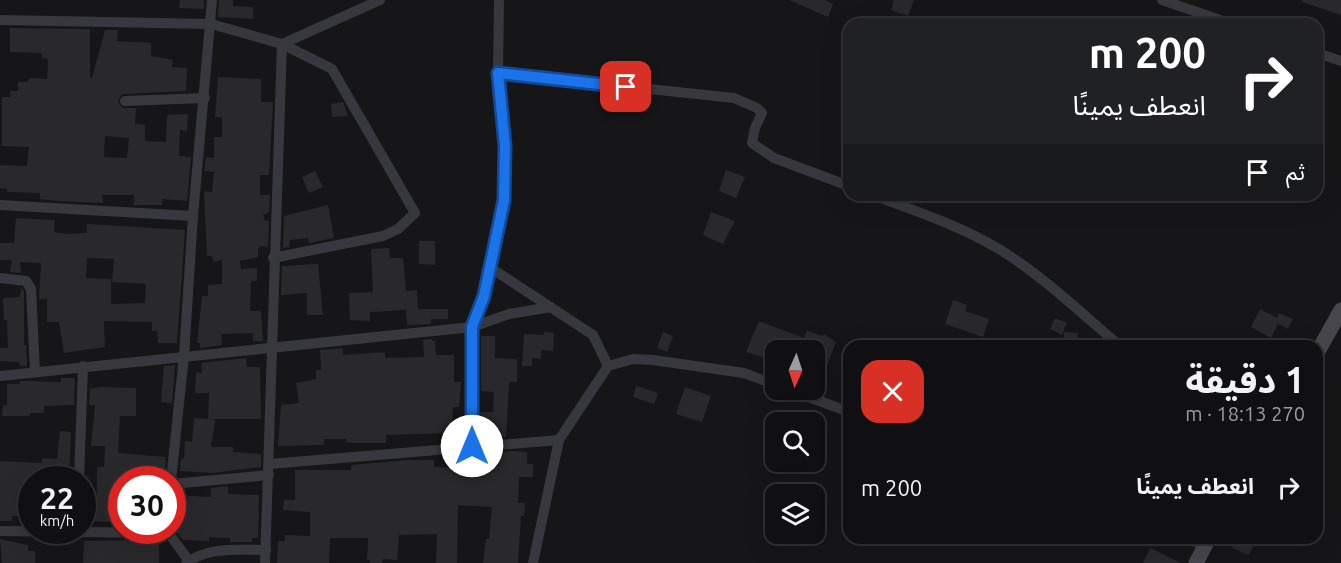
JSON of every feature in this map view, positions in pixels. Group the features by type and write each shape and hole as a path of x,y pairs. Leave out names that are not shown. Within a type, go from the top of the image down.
{"street":[{"path":"174,466 212,0"},
{"path":"282,44 380,0"},
{"path":"472,446 472,327 482,303 491,268 504,200 505,146 498,73 499,0"},
{"path":"1162,0 1214,18"},
{"path":"0,20 211,24 282,44 332,69 415,213 398,229 383,236 273,258"},
{"path":"265,563 273,258 282,44"},
{"path":"1323,55 1341,61"},
{"path":"498,73 735,98 757,108 762,113 752,143 774,158 843,184"},
{"path":"125,101 205,98"},
{"path":"889,201 950,224 997,248 1033,271 1113,340"},
{"path":"0,206 193,216"},
{"path":"491,268 593,335 608,366"},
{"path":"0,278 26,281 31,289 35,372"},
{"path":"0,376 472,327 508,314 551,307"},
{"path":"1323,342 1341,310"},
{"path":"533,563 559,440 608,366 633,359 653,360 744,373 765,381"},
{"path":"79,466 83,366"},
{"path":"817,400 843,410"},
{"path":"186,480 472,446 559,440"},
{"path":"0,531 18,531"},
{"path":"175,544 188,562 210,551 266,550"},
{"path":"1196,563 1206,544"}],"building":[{"path":"180,0 204,0 204,9 179,8"},
{"path":"219,0 233,0 233,6 253,7 253,19 218,17"},
{"path":"789,0 825,0 833,4 828,17"},
{"path":"894,0 914,0 908,16 891,10"},
{"path":"1302,0 1341,0 1341,15 1302,2"},
{"path":"10,28 90,29 90,78 92,78 105,30 118,30 117,41 151,43 151,56 173,60 172,67 187,68 186,91 125,94 121,95 118,101 122,108 136,108 135,124 145,125 145,141 166,142 167,115 188,114 187,131 180,130 179,156 191,157 187,201 162,199 162,205 134,205 134,195 102,195 103,203 57,201 40,199 40,193 7,192 7,189 0,188 0,165 27,166 29,147 2,146 2,97 10,97 10,91 18,91 18,82 28,82 29,78 47,79 48,59 42,58 42,53 10,52","holes":["105,136 129,138 127,158 104,157"]},
{"path":"218,77 261,79 261,102 273,102 269,175 260,175 260,195 270,195 269,212 263,215 265,221 269,220 268,247 260,246 258,257 240,261 241,269 257,268 257,281 251,281 250,311 261,311 263,341 253,341 253,333 221,334 222,345 200,348 200,343 197,343 202,296 208,296 208,285 222,284 222,260 213,262 212,256 207,256 204,191 212,192 214,172 204,171 206,157 214,158 214,137 222,137 222,117 215,117"},
{"path":"343,102 348,116 332,117 331,104"},
{"path":"726,170 745,177 736,198 719,191"},
{"path":"315,171 323,187 309,193 302,177"},
{"path":"328,205 334,238 309,243 308,238 290,240 289,247 283,248 284,216"},
{"path":"711,212 735,221 723,244 703,235"},
{"path":"16,218 55,220 54,232 65,234 87,233 87,224 185,230 177,343 158,343 157,331 152,331 152,322 104,321 105,347 64,353 59,322 47,322 47,299 39,299 41,263 20,262 21,273 10,272 12,260 0,260 0,243 14,243","holes":["87,258 114,259 112,282 146,284 145,303 111,304 111,279 86,278"]},
{"path":"419,241 435,241 435,265 419,264"},
{"path":"389,248 390,258 403,258 406,291 417,290 418,309 448,309 448,319 431,319 431,324 407,325 406,310 370,312 370,321 350,320 349,293 373,292 371,249"},
{"path":"318,264 323,315 307,315 307,293 281,295 282,266"},
{"path":"21,288 24,291 24,345 26,345 27,366 20,366 19,362 0,361 0,348 8,348 3,298 20,297"},
{"path":"953,300 967,305 965,311 989,319 983,337 945,324"},
{"path":"1260,309 1277,318 1279,313 1293,319 1288,329 1278,324 1271,338 1251,327"},
{"path":"1055,318 1067,323 1062,335 1050,329"},
{"path":"759,321 804,338 807,331 823,336 824,334 836,342 826,368 825,340 765,340 765,358 746,352"},
{"path":"544,332 554,333 553,351 541,350 541,359 532,358 532,366 522,366 524,334 544,335"},
{"path":"663,332 673,336 667,352 657,348"},
{"path":"1064,332 1078,333 1077,340 1063,340"},
{"path":"481,336 495,336 495,358 517,359 517,382 509,382 506,437 493,438 493,429 481,428 480,425 480,412 493,412 494,392 481,391"},
{"path":"423,340 435,341 436,355 454,355 454,382 461,382 459,407 453,407 452,427 460,428 460,438 451,438 451,433 386,435 386,443 354,443 346,442 346,439 324,439 324,445 278,446 281,405 299,403 296,383 316,379 316,370 321,370 320,350 343,348 343,355 385,352 385,358 424,357"},
{"path":"246,358 247,367 260,367 261,419 209,419 215,420 211,447 233,447 233,452 261,454 261,467 212,473 186,471 186,466 180,466 181,458 184,459 185,441 192,442 194,418 208,419 209,393 195,393 196,372 202,373 201,363"},
{"path":"175,365 172,403 161,402 164,366"},
{"path":"61,378 75,378 74,405 44,406 44,413 30,413 30,416 2,416 3,405 7,405 7,384 20,384 20,381 61,382"},
{"path":"636,386 658,393 654,404 633,397"},
{"path":"685,387 711,396 702,422 676,414"},
{"path":"136,388 136,416 120,416 118,453 166,457 165,466 108,466 108,522 96,521 97,467 104,467 105,446 91,446 95,405 89,405 90,389"},
{"path":"60,431 71,432 70,466 18,466 18,516 12,516 12,521 0,521 0,461 42,463 42,458 57,459"},
{"path":"527,452 527,464 533,464 533,477 519,477 518,503 525,503 524,516 521,516 518,563 483,563 486,539 489,539 492,507 458,505 457,563 436,563 437,534 399,535 397,560 383,559 382,563 370,563 370,560 367,560 368,538 330,538 329,563 277,563 278,541 285,541 285,535 310,536 310,512 283,510 284,500 295,500 295,470 351,470 351,465 409,460 434,460 434,467 463,468 487,465 488,453"},
{"path":"228,486 228,494 259,495 258,538 252,538 252,542 230,542 230,538 209,537 209,541 186,540 188,496 211,497 211,488"},
{"path":"0,539 28,545 28,551 35,551 35,563 2,563"},
{"path":"108,540 108,544 159,544 159,563 83,563 84,544 96,544 96,541"},
{"path":"1234,544 1254,544 1249,555 1232,548"},
{"path":"1150,548 1181,563 1143,563"}],"route":[{"path":"472,446 472,327 484,296 504,200 505,146 498,73 626,87"}]}
